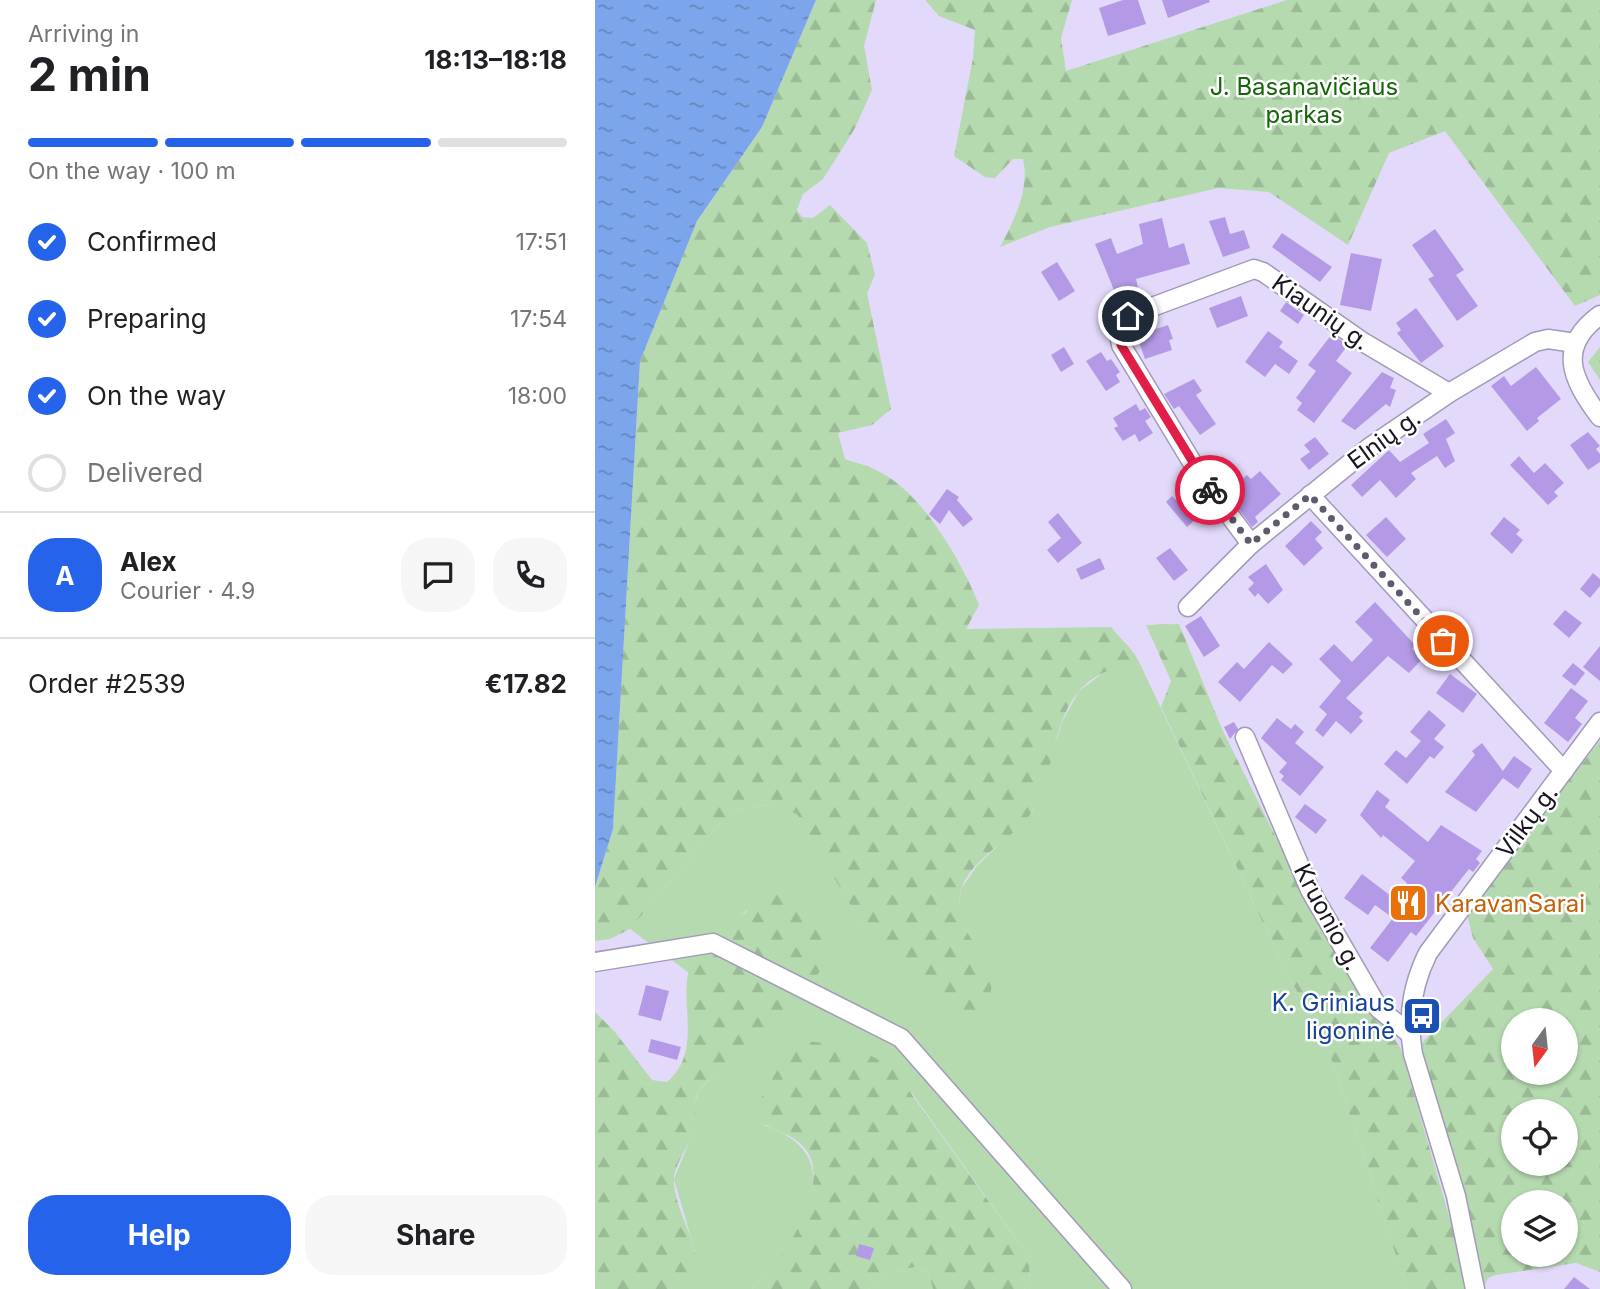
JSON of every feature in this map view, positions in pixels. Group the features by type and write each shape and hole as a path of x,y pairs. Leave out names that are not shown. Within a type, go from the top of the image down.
{"street":[{"name":"Kiaunių g.","path":"1251,544 1201,477 1121,345 1118,328 1128,316 1254,269 1263,272 1404,369 1449,393"},
{"path":"1600,315 1587,324 1575,343 1572,365 1577,383 1600,417"},
{"name":"Elnių g.","path":"1188,607 1251,544 1399,425 1535,342 1548,339 1575,343"},
{"path":"1310,495 1565,771"},
{"name":"Vilkų g.","path":"1409,1033 1413,995 1428,953 1600,722"},
{"name":"Kruonio g.","path":"1245,737 1310,890 1346,956 1379,1009 1409,1033"},
{"path":"595,962 713,943 901,1038 1122,1289"},
{"path":"1409,1033 1422,1088 1456,1196 1475,1289"}],"green space":[{"path":"816,0 876,0 864,46 872,90 854,130 823,179 803,194 797,210 802,217 813,218 830,205 867,243 875,275 867,293 891,409 872,425 838,433 845,459 876,470 896,482 926,512 952,550 979,605 966,629 1111,627 1131,649 1140,664 1107,671 1092,679 1079,691 1063,718 1046,781 1033,810 1016,830 972,870 964,882 960,894 960,909 964,923 989,973 991,985 989,997 974,1012 958,1013 919,987 862,925 797,814 771,804 739,810 716,828 630,929 610,939 595,941 595,887 613,829 640,361 697,221 762,127"},
{"name":"J. Basanavičiaus parkas","path":"925,0 1072,0 1061,38 1066,71 1287,0 1600,0 1600,295 1575,306 1445,131 1389,153 1348,245 1269,192 1218,188 1050,227 1000,247 1015,216 1022,193 1025,170 1023,159 1013,159 995,178 985,177 954,156 973,58 975,30 939,16"},
{"path":"1600,347 1600,380 1588,362"},
{"path":"1179,624 1222,729 1323,932 1401,1049 1470,1289 1407,1289 1330,1055 1281,961 1161,707 1171,681 1146,625"},
{"path":"1140,664 1281,961 1330,1055 1407,1289 1024,1289 1029,1276 1026,1253 912,1093 763,1125 785,1135 801,1147 810,1160 813,1176 807,1210 787,1248 752,1289 692,1289 696,1255 674,1179 695,1128 693,1113 698,1091 725,1064 747,910 694,957 689,973 630,929 716,828 739,810 771,804 797,813 862,925 972,942 958,913 961,889 977,866 1033,811 1063,720 1079,691 1111,667"},
{"path":"1600,741 1600,1272 1578,1264 1578,1190 1501,1190 1501,1267 1549,1267 1496,1275 1488,1278 1485,1285 1464,1191 1420,1045 1493,969 1473,938 1466,911"},
{"path":"775,893 801,894 821,922 826,948 819,972 804,995 702,1086 697,1094 694,1131 676,1168 674,1180 677,1198 696,1256 692,1289 595,1289 595,1012 615,1032 652,1080 667,1082 679,1068 685,1053 688,1037 688,972 694,958 719,932"},
{"path":"801,1041 851,1048 873,1057 895,1071 1026,1253 1029,1276 1024,1289 933,1289 928,1272 915,1267 894,1271 868,1289 752,1289 787,1247 806,1211 813,1183 810,1157 803,1146 757,1118 757,1105 792,1045"},
{"path":"915,1267 928,1272 933,1289 868,1289 894,1271"}],"water":[{"path":"595,0 816,0 762,127 697,221 640,361 613,829 595,887"}],"building":[{"path":"1123,0 1138,0 1146,24 1108,36 1099,8"},
{"path":"1162,0 1209,0 1210,2 1168,18"},
{"path":"1225,217 1230,234 1244,230 1250,248 1223,257 1209,221"},
{"path":"1162,218 1169,248 1184,243 1190,264 1136,279 1138,287 1116,295 1095,244 1111,238 1117,254 1143,244 1139,224"},
{"path":"1435,229 1464,270 1456,275 1478,306 1457,321 1428,279 1434,276 1412,245"},
{"path":"1282,233 1332,267 1320,282 1272,247"},
{"path":"1351,253 1382,259 1371,311 1340,305"},
{"path":"1057,262 1075,291 1059,301 1041,272"},
{"path":"1241,296 1248,316 1217,328 1209,308"},
{"path":"1286,302 1304,315 1298,324 1280,311"},
{"path":"1416,308 1444,346 1421,363 1397,333 1401,330 1396,323"},
{"path":"1151,322 1153,330 1168,325 1173,339 1169,340 1172,350 1145,359 1134,328"},
{"path":"1268,331 1283,342 1279,347 1298,361 1289,374 1275,364 1265,377 1245,362"},
{"path":"1332,334 1348,345 1336,361 1352,373 1314,423 1297,410 1302,403 1296,398 1316,371 1308,365"},
{"path":"1064,347 1074,364 1061,372 1051,355"},
{"path":"1101,352 1107,361 1111,359 1120,372 1116,375 1120,382 1106,391 1086,361"},
{"path":"1536,367 1561,399 1537,418 1539,421 1527,431 1491,386 1504,376 1511,386"},
{"path":"1382,372 1394,378 1390,388 1396,390 1390,407 1386,404 1355,430 1341,421"},
{"path":"1194,379 1202,391 1196,395 1216,424 1200,435 1179,406 1174,409 1164,394"},
{"path":"1136,404 1140,411 1145,408 1151,417 1145,421 1153,433 1139,442 1135,434 1123,441 1114,428 1118,426 1113,418"},
{"path":"1446,419 1455,433 1446,439 1455,461 1445,468 1437,456 1411,473 1416,479 1396,498 1380,480 1362,497 1351,485 1389,450 1400,462 1429,443 1423,434"},
{"path":"1588,432 1600,446 1596,449 1600,454 1600,462 1588,470 1570,445"},
{"path":"1315,437 1329,454 1309,470 1300,459 1310,452 1304,445"},
{"path":"1519,456 1534,473 1545,463 1564,483 1554,492 1558,496 1548,505 1510,465"},
{"path":"1260,471 1281,494 1255,517 1258,522 1252,527 1227,493 1247,475 1251,479"},
{"path":"947,489 959,497 957,500 973,519 963,527 949,510 940,524 929,514"},
{"path":"1172,496 1195,520 1187,527 1166,502"},
{"path":"1058,513 1082,543 1058,563 1047,550 1061,538 1048,522"},
{"path":"1386,517 1406,539 1387,557 1366,535"},
{"path":"1504,517 1520,530 1516,534 1523,540 1512,554 1490,534"},
{"path":"1311,521 1322,532 1315,539 1323,548 1304,566 1285,546"},
{"path":"1170,548 1188,570 1174,581 1156,558"},
{"path":"1100,558 1105,569 1081,580 1076,569"},
{"path":"1266,564 1283,590 1268,604 1258,593 1255,597 1248,589 1254,583 1248,577"},
{"path":"1593,573 1600,579 1600,586 1590,598 1580,589"},
{"path":"1375,602 1415,645 1412,649 1422,659 1409,673 1388,656 1346,698 1363,713 1359,717 1363,721 1351,734 1336,721 1323,737 1315,730 1327,714 1319,707 1341,681 1319,659 1334,644 1352,662 1373,640 1355,622"},
{"path":"1565,610 1582,623 1569,638 1553,624"},
{"path":"1201,616 1220,646 1204,657 1185,626"},
{"path":"1269,642 1293,664 1283,674 1272,665 1240,702 1218,682 1237,662 1244,669"},
{"path":"1600,646 1600,681 1583,667"},
{"path":"1573,663 1585,673 1575,686 1562,676"},
{"path":"1450,674 1477,694 1463,713 1436,693"},
{"path":"1571,688 1588,701 1575,718 1582,724 1568,742 1544,723"},
{"path":"1429,710 1446,725 1434,739 1444,747 1434,759 1430,756 1407,784 1384,764 1396,750 1406,758 1421,741 1410,732"},
{"path":"1277,718 1291,729 1295,724 1304,732 1295,743 1324,767 1300,796 1281,780 1284,776 1279,772 1287,763 1261,738"},
{"path":"1234,722 1238,729 1230,739 1224,727"},
{"path":"1482,743 1503,771 1514,756 1532,769 1518,789 1503,778 1476,812 1445,792 1475,755 1472,751"},
{"path":"1377,790 1390,800 1385,807 1428,842 1441,825 1482,851 1476,859 1480,863 1473,872 1469,869 1416,936 1411,932 1388,962 1370,948 1393,918 1375,905 1368,915 1344,898 1362,874 1395,899 1407,883 1401,878 1415,861 1383,835 1381,838 1360,815"},
{"path":"1305,804 1327,820 1316,834 1295,817"},
{"path":"646,985 669,991 661,1021 638,1015"},
{"path":"651,1039 681,1047 677,1060 648,1052"},
{"path":"859,1244 874,1248 870,1260 856,1256"},
{"path":"1574,1277 1590,1289 1564,1289"}],"way so far":[{"path":"1210,490 1251,544 1310,495 1443,641"}],"place":[{"name":"KaravanSarai","path":"1408,903"},
{"name":"K. Griniaus ligoninė","path":"1422,1016"}],"route":[{"path":"1128,316 1118,328 1117,336 1121,345 1210,490"}]}
